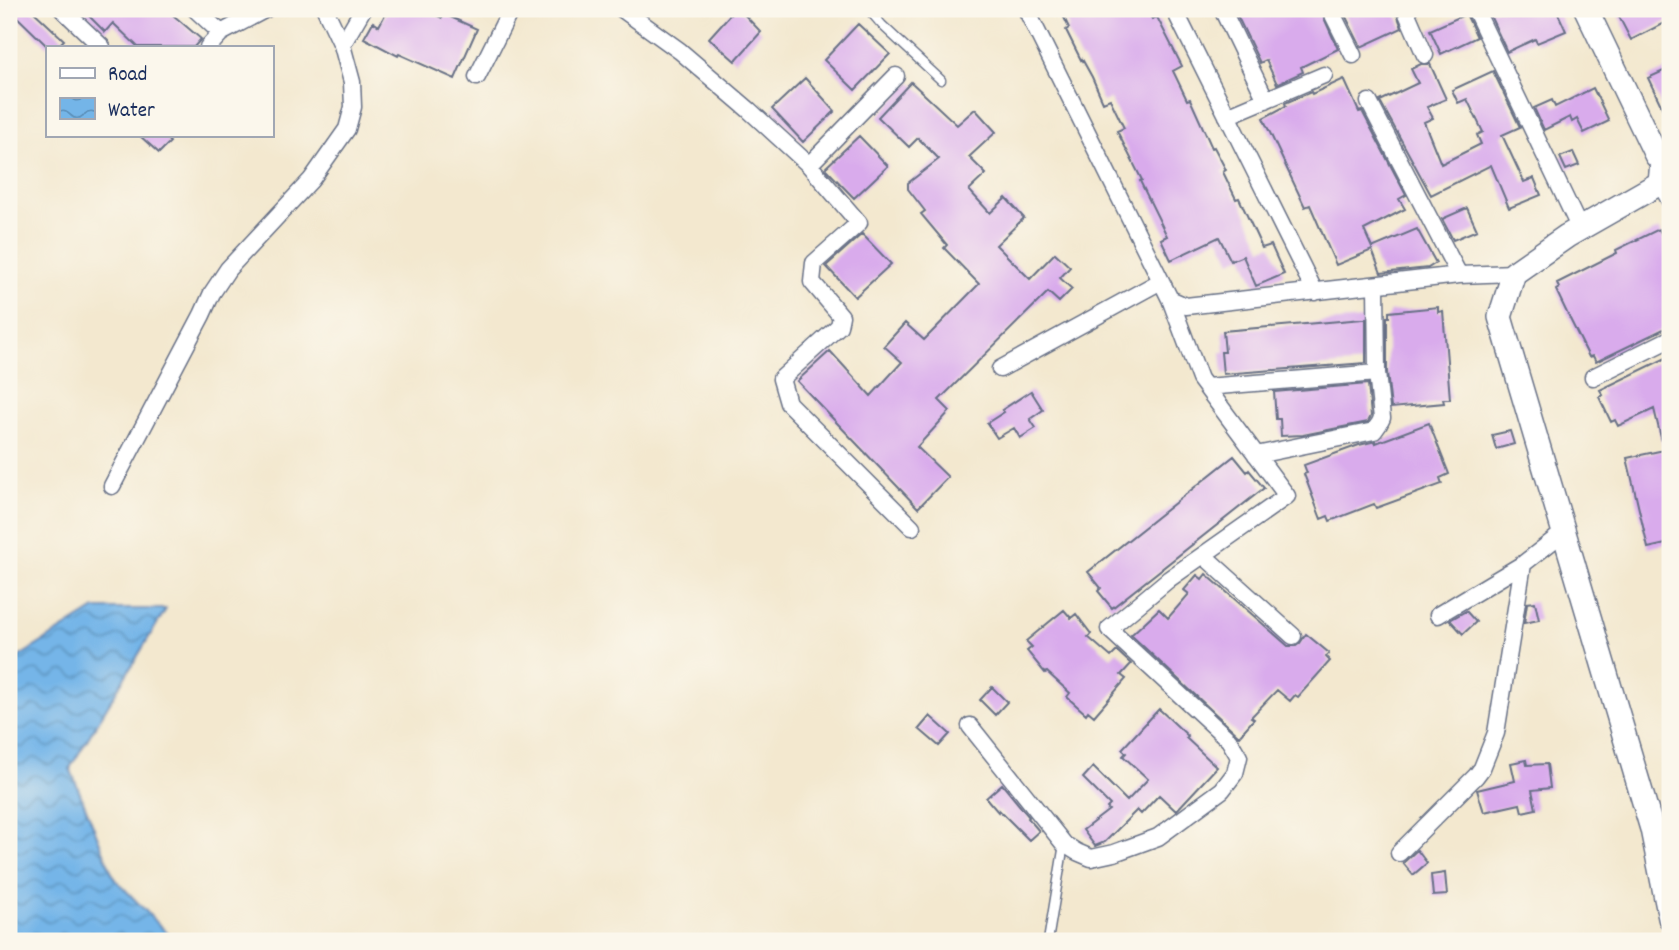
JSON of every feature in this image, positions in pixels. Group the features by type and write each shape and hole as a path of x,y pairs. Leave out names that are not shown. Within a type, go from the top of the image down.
{"street":[{"path":"62,9 101,46"},
{"path":"195,9 221,33"},
{"path":"209,46 221,33 266,9"},
{"path":"112,486 212,293 228,269 312,180 347,129 353,107 352,82 342,45 325,9"},
{"path":"342,45 363,9"},
{"path":"477,76 512,9"},
{"path":"622,9 680,51 749,110 809,166 859,223 814,263 812,282 841,316 839,326 781,379 788,404 912,527"},
{"path":"970,726 1064,844 1091,858 1114,853 1158,836 1222,790 1235,773 1239,757 1229,740 1109,629 1169,579 1287,496 1200,379 1170,299 1026,9"},
{"path":"1174,9 1315,292"},
{"path":"1222,9 1266,100"},
{"path":"1330,9 1353,55"},
{"path":"1405,9 1425,54"},
{"path":"1475,9 1580,229"},
{"path":"1170,299 1186,306 1459,275 1514,273 1666,176 1586,9"},
{"path":"1227,116 1324,75"},
{"path":"809,166 896,76"},
{"path":"1369,102 1459,275"},
{"path":"1514,273 1500,317 1652,829 1670,918"},
{"path":"1000,369 1161,281"},
{"path":"1256,456 1374,431 1379,424 1382,418 1377,373 1376,285"},
{"path":"1592,377 1670,339"},
{"path":"1206,387 1377,373"},
{"path":"1438,615 1523,564 1564,531"},
{"path":"1203,555 1293,636"},
{"path":"1399,853 1482,768 1496,733 1523,564"}],"lane":[{"path":"868,9 941,80"},
{"path":"1048,941 1064,844"}],"water":[{"path":"95,609 166,609 70,768 114,878 169,935 165,941 9,941 9,663"}],"building":[{"path":"9,9 31,9 64,40 58,46 47,46"},
{"path":"82,9 166,9 201,39 195,46 137,46 113,23 105,32"},
{"path":"388,9 424,9 442,18 444,14 477,29 455,79 399,54 398,56 364,38 373,22 379,26"},
{"path":"735,9 739,9 761,32 735,61 709,38"},
{"path":"1060,9 1147,9 1152,19 1157,17 1182,66 1173,71 1187,100 1190,99 1212,148 1214,147 1226,170 1223,172 1236,199 1239,198 1262,248 1271,245 1284,274 1256,286 1243,256 1231,261 1219,237 1171,260 1161,239 1167,236 1117,131 1124,128 1110,99 1103,102 1066,30 1069,28"},
{"path":"1234,9 1320,9 1338,49 1301,67 1303,72 1277,84 1266,60 1260,63"},
{"path":"1342,9 1395,9 1402,28 1361,47"},
{"path":"1487,9 1556,9 1566,31 1537,43 1535,39 1507,52"},
{"path":"1615,9 1664,9 1670,20 1631,40"},
{"path":"1466,14 1477,37 1441,54 1430,30"},
{"path":"858,24 890,54 855,90 824,60"},
{"path":"1421,64 1430,64 1446,99 1427,107 1433,118 1424,122 1441,164 1481,144 1477,135 1483,132 1467,99 1458,103 1452,90 1493,71 1520,127 1502,135 1524,182 1534,178 1541,195 1509,208 1491,165 1431,195 1380,101 1418,83 1411,69"},
{"path":"1670,68 1670,124 1648,78"},
{"path":"805,78 835,111 803,142 772,109"},
{"path":"1344,79 1359,112 1362,111 1406,195 1399,199 1405,209 1364,230 1372,248 1417,229 1436,263 1428,268 1381,273 1372,250 1336,265 1310,205 1305,207 1263,118 1286,106 1285,103"},
{"path":"911,82 957,125 975,109 996,132 969,157 986,174 969,190 990,213 1006,198 1024,218 996,245 1030,279 1055,253 1070,267 1060,278 1072,289 1059,302 1048,292 939,400 950,411 917,447 948,477 918,508 797,381 830,351 871,396 902,362 884,346 905,323 924,340 979,284 944,248 947,245 921,214 925,211 908,189 908,183 939,159 918,138 909,147 878,117"},
{"path":"1593,88 1609,121 1584,133 1577,119 1572,122 1570,117 1544,130 1534,108 1552,100 1555,107"},
{"path":"140,136 163,136 170,142 159,153"},
{"path":"859,136 888,166 854,198 825,168"},
{"path":"1573,152 1579,165 1566,170 1560,157"},
{"path":"1467,208 1477,230 1453,240 1442,219"},
{"path":"1659,229 1664,239 1670,236 1670,326 1596,362 1593,356 1589,357 1568,315 1556,290 1559,288 1557,283"},
{"path":"862,234 891,264 855,297 826,266"},
{"path":"1438,307 1438,312 1443,311 1450,399 1443,399 1444,403 1391,408 1387,372 1389,312"},
{"path":"1366,319 1366,363 1223,374 1223,331"},
{"path":"1670,356 1670,543 1648,548 1627,458 1664,450 1654,409 1618,426 1615,420 1611,422 1599,397 1603,395 1600,390"},
{"path":"1368,384 1371,416 1368,422 1303,435 1281,436 1280,419 1276,419 1274,392"},
{"path":"1031,391 1043,410 1030,419 1036,428 1020,438 1014,428 997,438 987,423"},
{"path":"1429,423 1449,474 1440,478 1442,484 1376,508 1374,504 1330,521 1328,516 1321,519 1304,474 1307,473 1304,465"},
{"path":"1510,431 1514,444 1496,449 1492,435"},
{"path":"1234,456 1264,488 1112,608 1098,591 1101,588 1088,572"},
{"path":"1206,574 1288,646 1296,646 1306,634 1329,653 1326,657 1330,661 1298,697 1295,695 1290,701 1277,690 1251,717 1254,719 1239,736 1131,635 1159,609 1168,618 1189,594 1184,590 1197,575 1202,579"},
{"path":"1535,602 1539,620 1524,623 1527,603"},
{"path":"1064,610 1071,618 1076,614 1091,634 1088,637 1111,657 1117,651 1131,664 1121,675 1126,679 1094,716 1088,711 1086,714 1067,697 1070,693 1045,673 1027,651 1032,647 1026,641"},
{"path":"1466,611 1476,622 1463,634 1450,620"},
{"path":"992,687 1007,702 995,715 980,700"},
{"path":"1159,709 1217,767 1176,811 1159,795 1141,814 1137,810 1105,842 1095,846 1083,830 1109,810 1107,808 1110,805 1083,778 1093,767 1127,801 1148,779 1123,756 1126,753 1122,749"},
{"path":"930,716 950,734 939,746 919,729"},
{"path":"1526,760 1527,765 1547,764 1550,788 1532,790 1536,809 1522,812 1520,804 1484,812 1477,790 1515,781 1511,763"},
{"path":"1002,784 1039,831 1029,840 986,798"},
{"path":"1417,850 1427,863 1413,875 1403,863"},
{"path":"1445,873 1447,895 1433,896 1431,875"}]}
